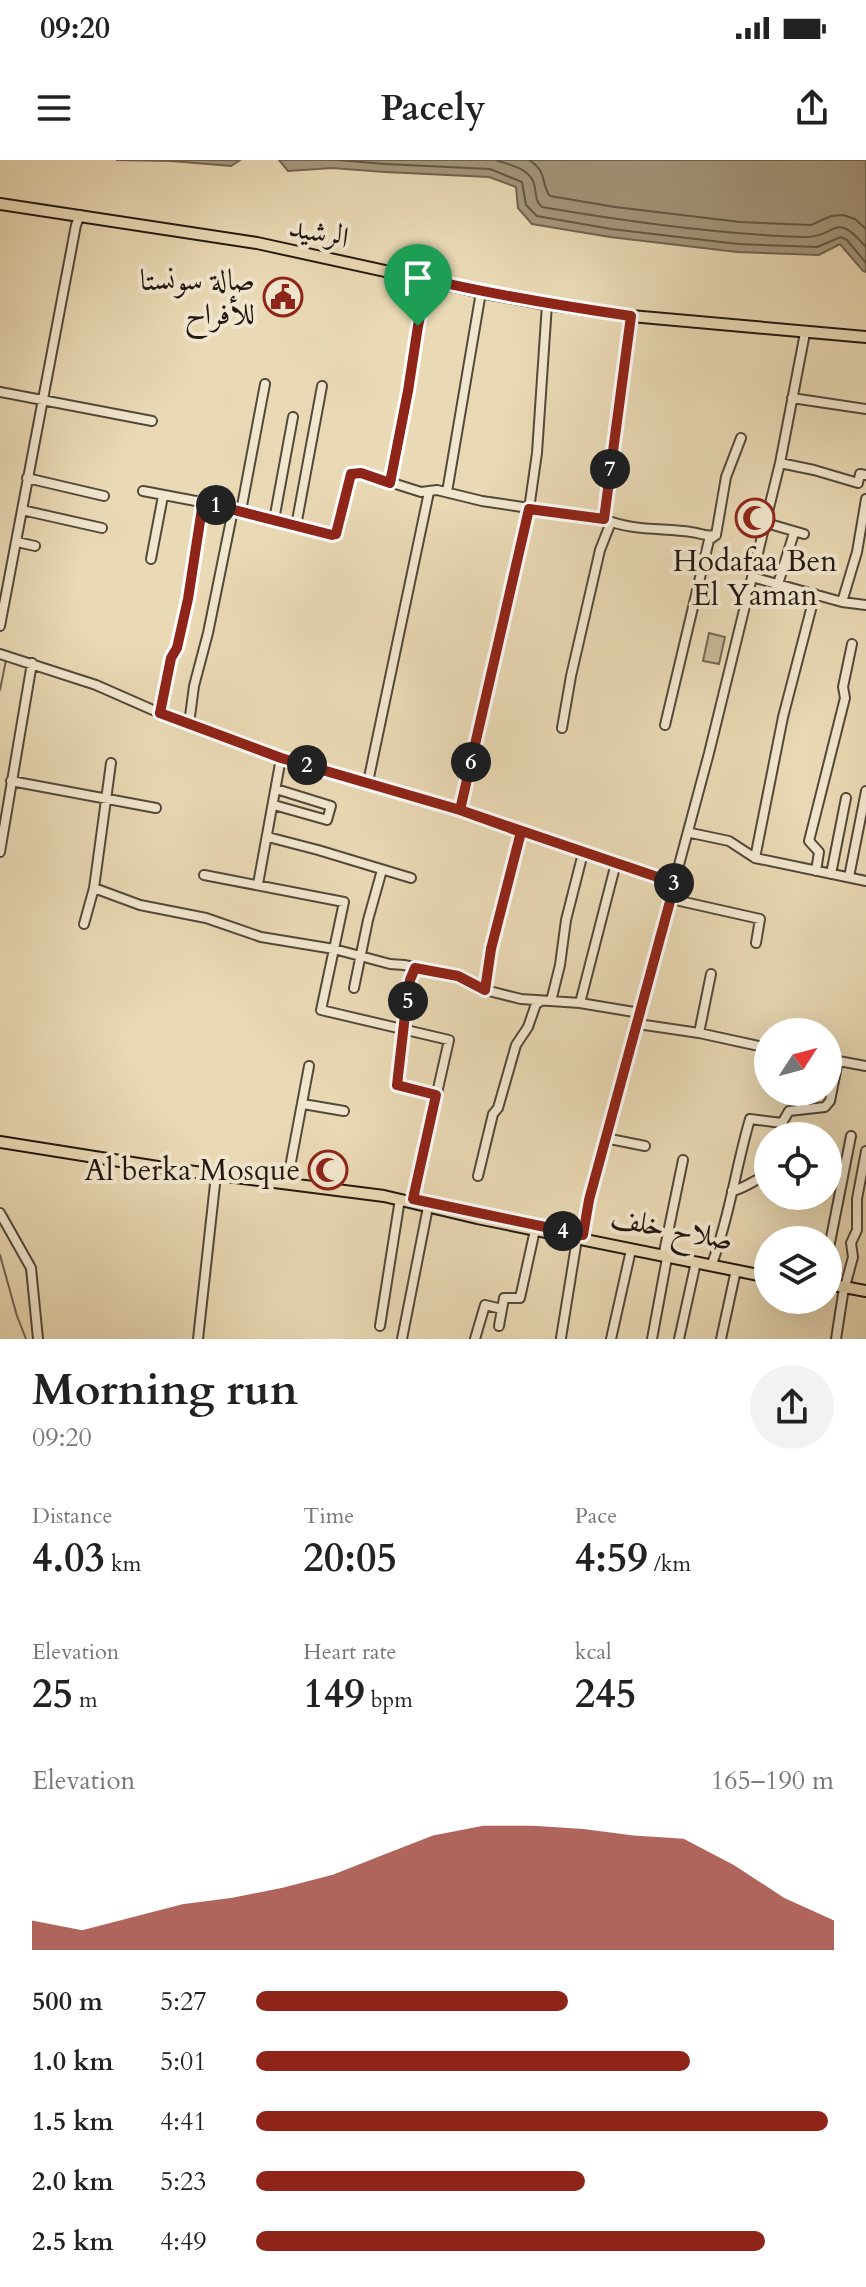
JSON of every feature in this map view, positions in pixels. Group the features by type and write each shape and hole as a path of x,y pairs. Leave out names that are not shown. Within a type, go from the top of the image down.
{"main road":[{"name":"الرشيد","path":"0,204 257,243 547,304 631,316 866,337"},
{"name":"صلاح خلف","path":"0,1140 390,1193 580,1238"},
{"name":"صلاح خلف","path":"0,1140 216,1175 400,1199 535,1230 713,1261 754,1271"},
{"path":"580,1238 754,1273"},
{"path":"844,1291 866,1291"},
{"path":"844,1291 866,1297"}],"street":[{"path":"0,626 80,215"},
{"path":"390,483 427,279"},
{"path":"447,492 481,292"},
{"path":"460,810 529,509 537,453 547,304"},
{"path":"562,728 571,676 608,521 631,316"},
{"path":"561,1338 589,1200 671,899 766,523 805,333"},
{"path":"189,724 194,686 265,384"},
{"path":"296,526 322,386"},
{"path":"0,392 152,421"},
{"path":"792,398 866,409"},
{"path":"274,520 293,417"},
{"path":"665,725 709,540 716,535 726,477 741,438"},
{"path":"780,463 858,483 860,474 866,475"},
{"path":"143,491 203,502 332,535 336,534 351,474 361,473 421,492 437,490 620,525 716,535"},
{"path":"27,478 104,496"},
{"path":"368,782 429,492"},
{"path":"151,559 163,496"},
{"path":"842,602 866,499"},
{"path":"160,713 171,658 177,648 188,599 203,502"},
{"path":"22,510 102,528"},
{"path":"766,523 804,534"},
{"path":"778,584 794,533"},
{"path":"17,542 35,546"},
{"path":"854,560 864,563"},
{"path":"752,577 842,602 866,605"},
{"path":"755,858 783,717 815,594"},
{"path":"816,871 819,852 809,841 845,698 843,687 852,644"},
{"path":"0,654 96,685 160,713 281,758 460,810 675,883"},
{"path":"0,852 32,663"},
{"path":"258,884 281,758"},
{"path":"84,924 94,888 111,763"},
{"path":"11,781 156,808"},
{"path":"274,805 327,820 331,806 276,789"},
{"path":"849,877 866,791"},
{"path":"831,874 846,798"},
{"path":"485,990 491,949 521,832"},
{"path":"691,833 729,841 755,858 866,881"},
{"path":"268,837 411,878"},
{"path":"546,1001 560,965 566,920 583,853"},
{"path":"580,1003 616,863"},
{"path":"354,988 373,896 382,870"},
{"path":"204,875 344,902 321,1010 449,1040 413,1199"},
{"path":"94,888 140,905 206,918 261,937 334,949 390,964 458,976 485,990 521,999 580,1003 640,1013"},
{"path":"671,899 760,919 756,943"},
{"path":"415,968 410,980 397,1085 436,1095"},
{"path":"699,1033 711,974"},
{"path":"478,1176 493,1114 498,1108 516,1045 528,1027 536,1004 546,1001"},
{"path":"638,1024 754,1045"},
{"path":"842,1062 866,1066"},
{"path":"288,1178 309,1066"},
{"path":"303,1104 344,1111"},
{"path":"783,1122 789,1111 826,1106"},
{"path":"713,1261 725,1228 750,1119 774,1122"},
{"path":"833,1226 851,1136"},
{"path":"605,1138 645,1146"},
{"path":"836,1339 853,1257 851,1243 857,1230 866,1151"},
{"path":"652,1339 683,1160"},
{"path":"198,1339 216,1175"},
{"path":"732,1191 740,1190 754,1180"},
{"path":"380,1326 400,1199"},
{"path":"402,1339 428,1207"},
{"path":"0,1213 31,1268 37,1338"},
{"path":"499,1326 504,1298 520,1298 535,1230"},
{"path":"611,1339 631,1250"},
{"path":"679,1339 696,1262"},
{"path":"721,1339 736,1270"},
{"path":"475,1339 485,1305 502,1309"}],"shaded area":[{"path":"709,633 725,637 719,664 703,661"}],"water":[{"path":"116,160 240,160 231,166"},
{"path":"279,160 866,160 866,272 840,244 819,255 737,252 532,224 518,208 516,187 489,177 332,168 288,171"}],"waterway":[{"path":"0,690 6,660"},
{"path":"0,1255 26,1339"}],"place":[{"name":"صالة سونستا للأفراح","path":"283,297"},
{"name":"Hodafaa Ben El Yaman","path":"755,518"},
{"name":"Al berka Mosque","path":"328,1170"}],"route":[{"path":"418,326 390,483 361,473 351,474 336,534 203,502 188,599 177,648 171,658 160,713 281,758 460,810 675,883 605,1138 583,1235 413,1199 436,1095 397,1085 406,1006 415,968 458,976 485,990 491,949 521,832 460,810 529,509 604,519 631,316 547,304 427,279 418,326"}]}
